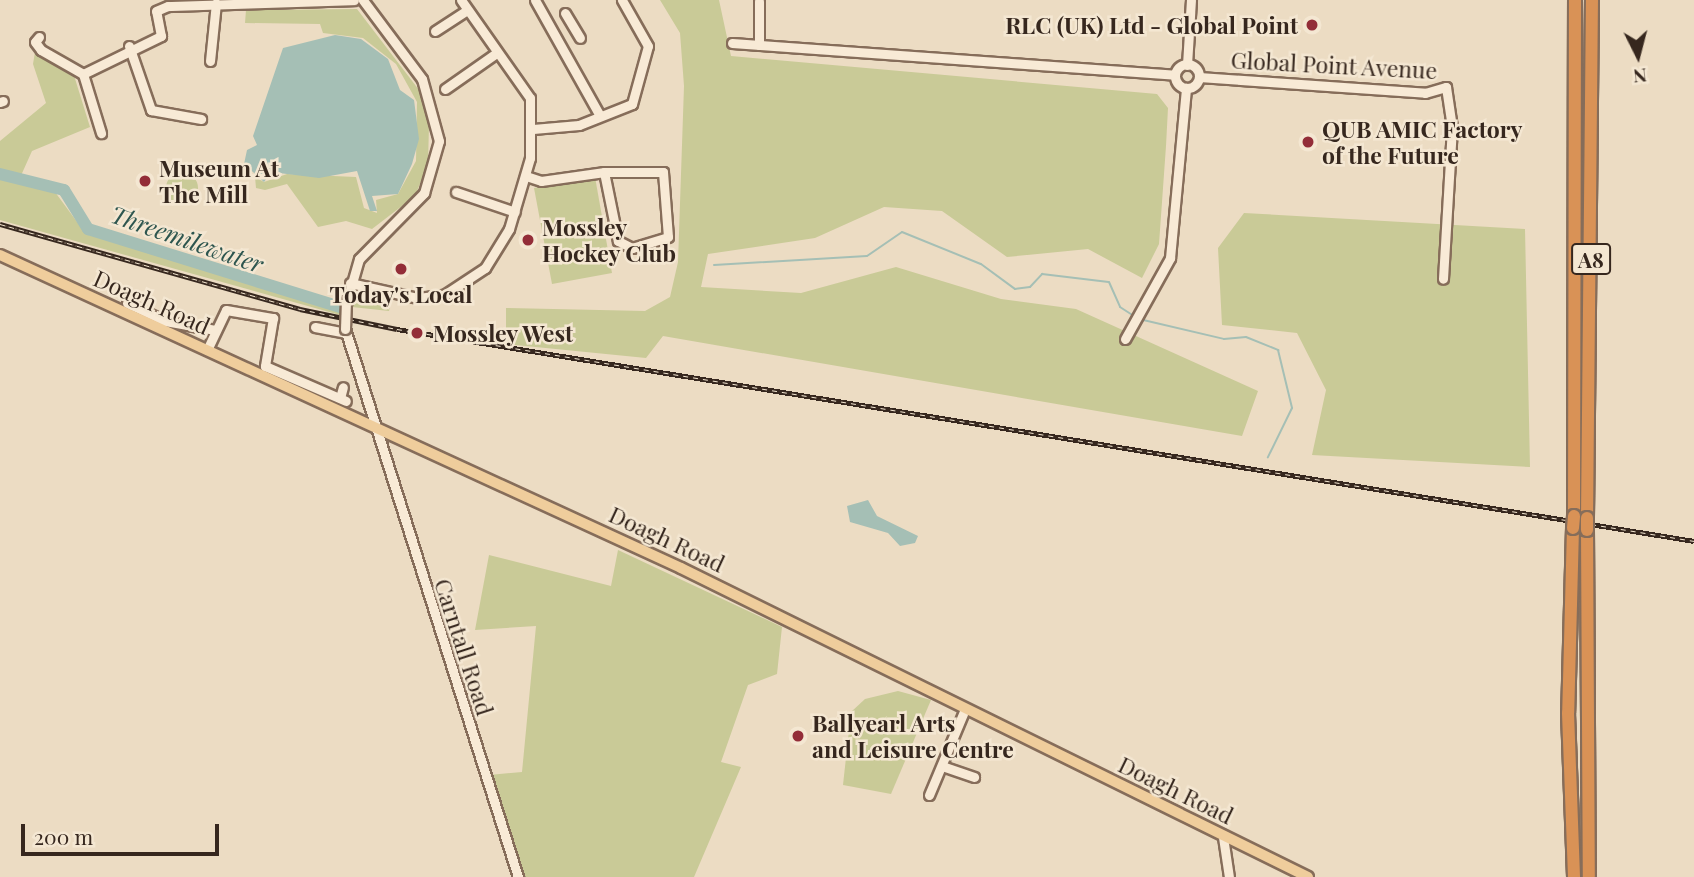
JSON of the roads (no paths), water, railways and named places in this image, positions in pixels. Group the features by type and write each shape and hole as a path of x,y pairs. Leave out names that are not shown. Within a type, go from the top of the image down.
{"highway":[{"name":"A8","path":"1574,877 1568,713 1573,522 1575,0"},
{"name":"A8","path":"1589,877 1587,524 1592,0"}],"main road":[{"name":"Doagh Road","path":"0,255 669,562 1308,877"}],"street":[{"path":"83,74 129,46 161,36 152,0"},
{"path":"156,10 216,3 354,0"},
{"name":"Carntall Road","path":"363,0 422,79 439,141 425,193 412,213 364,252 350,283 345,331 518,877"},
{"path":"350,283 418,298 452,292 485,268 515,212 526,176 533,129 530,98 495,54 461,0"},
{"path":"535,0 600,116"},
{"path":"533,129 559,130 632,104 648,54 647,39 622,0"},
{"path":"732,43 1175,75 1187,65 1191,0"},
{"path":"759,1 759,45"},
{"path":"210,61 216,3"},
{"path":"435,31 467,10"},
{"path":"565,13 580,38"},
{"path":"555,36 570,23"},
{"path":"39,37 35,42 41,50 83,74 101,133"},
{"path":"129,46 151,110 201,119"},
{"path":"445,89 495,54"},
{"name":"Global Point Avenue","path":"1187,65 1199,76 1424,93 1446,87 1451,127 1443,279"},
{"path":"1125,339 1170,258 1186,88 1175,75"},
{"name":"Global Point Avenue","path":"1186,88 1199,76"},
{"path":"526,176 541,181 604,172 663,172 668,237 632,248 618,241 604,172"},
{"path":"456,192 515,212"},
{"path":"138,308 143,298"},
{"path":"127,303 215,330"},
{"path":"207,350 215,330 231,309 273,318 265,366 343,399 343,387"},
{"path":"315,327 345,331"},
{"path":"929,795 965,709"},
{"path":"942,766 974,776"},
{"path":"1223,837 1229,877"}],"waterway":[{"name":"Threemilewater","path":"0,174 64,190 88,229 340,307"},
{"path":"714,265 867,256 902,232 981,264 1015,289 1030,287 1042,274 1109,282 1120,307 1134,316"},
{"path":"1139,319 1224,339 1246,337 1278,350 1292,408 1268,457"}],"railway":[{"path":"0,224 300,309 397,329 1694,541"}],"place":[{"name":"RLC (UK) Ltd - Global Point","path":"1312,25"},
{"name":"QUB AMIC Factory of the Future","path":"1308,142"},
{"name":"Museum At The Mill","path":"145,181"},
{"name":"Mossley Hockey Club","path":"528,240"},
{"name":"Today's Local","path":"401,269"},
{"name":"Mossley West","path":"417,333"},
{"name":"Ballyearl Arts and Leisure Centre","path":"798,736"}]}
